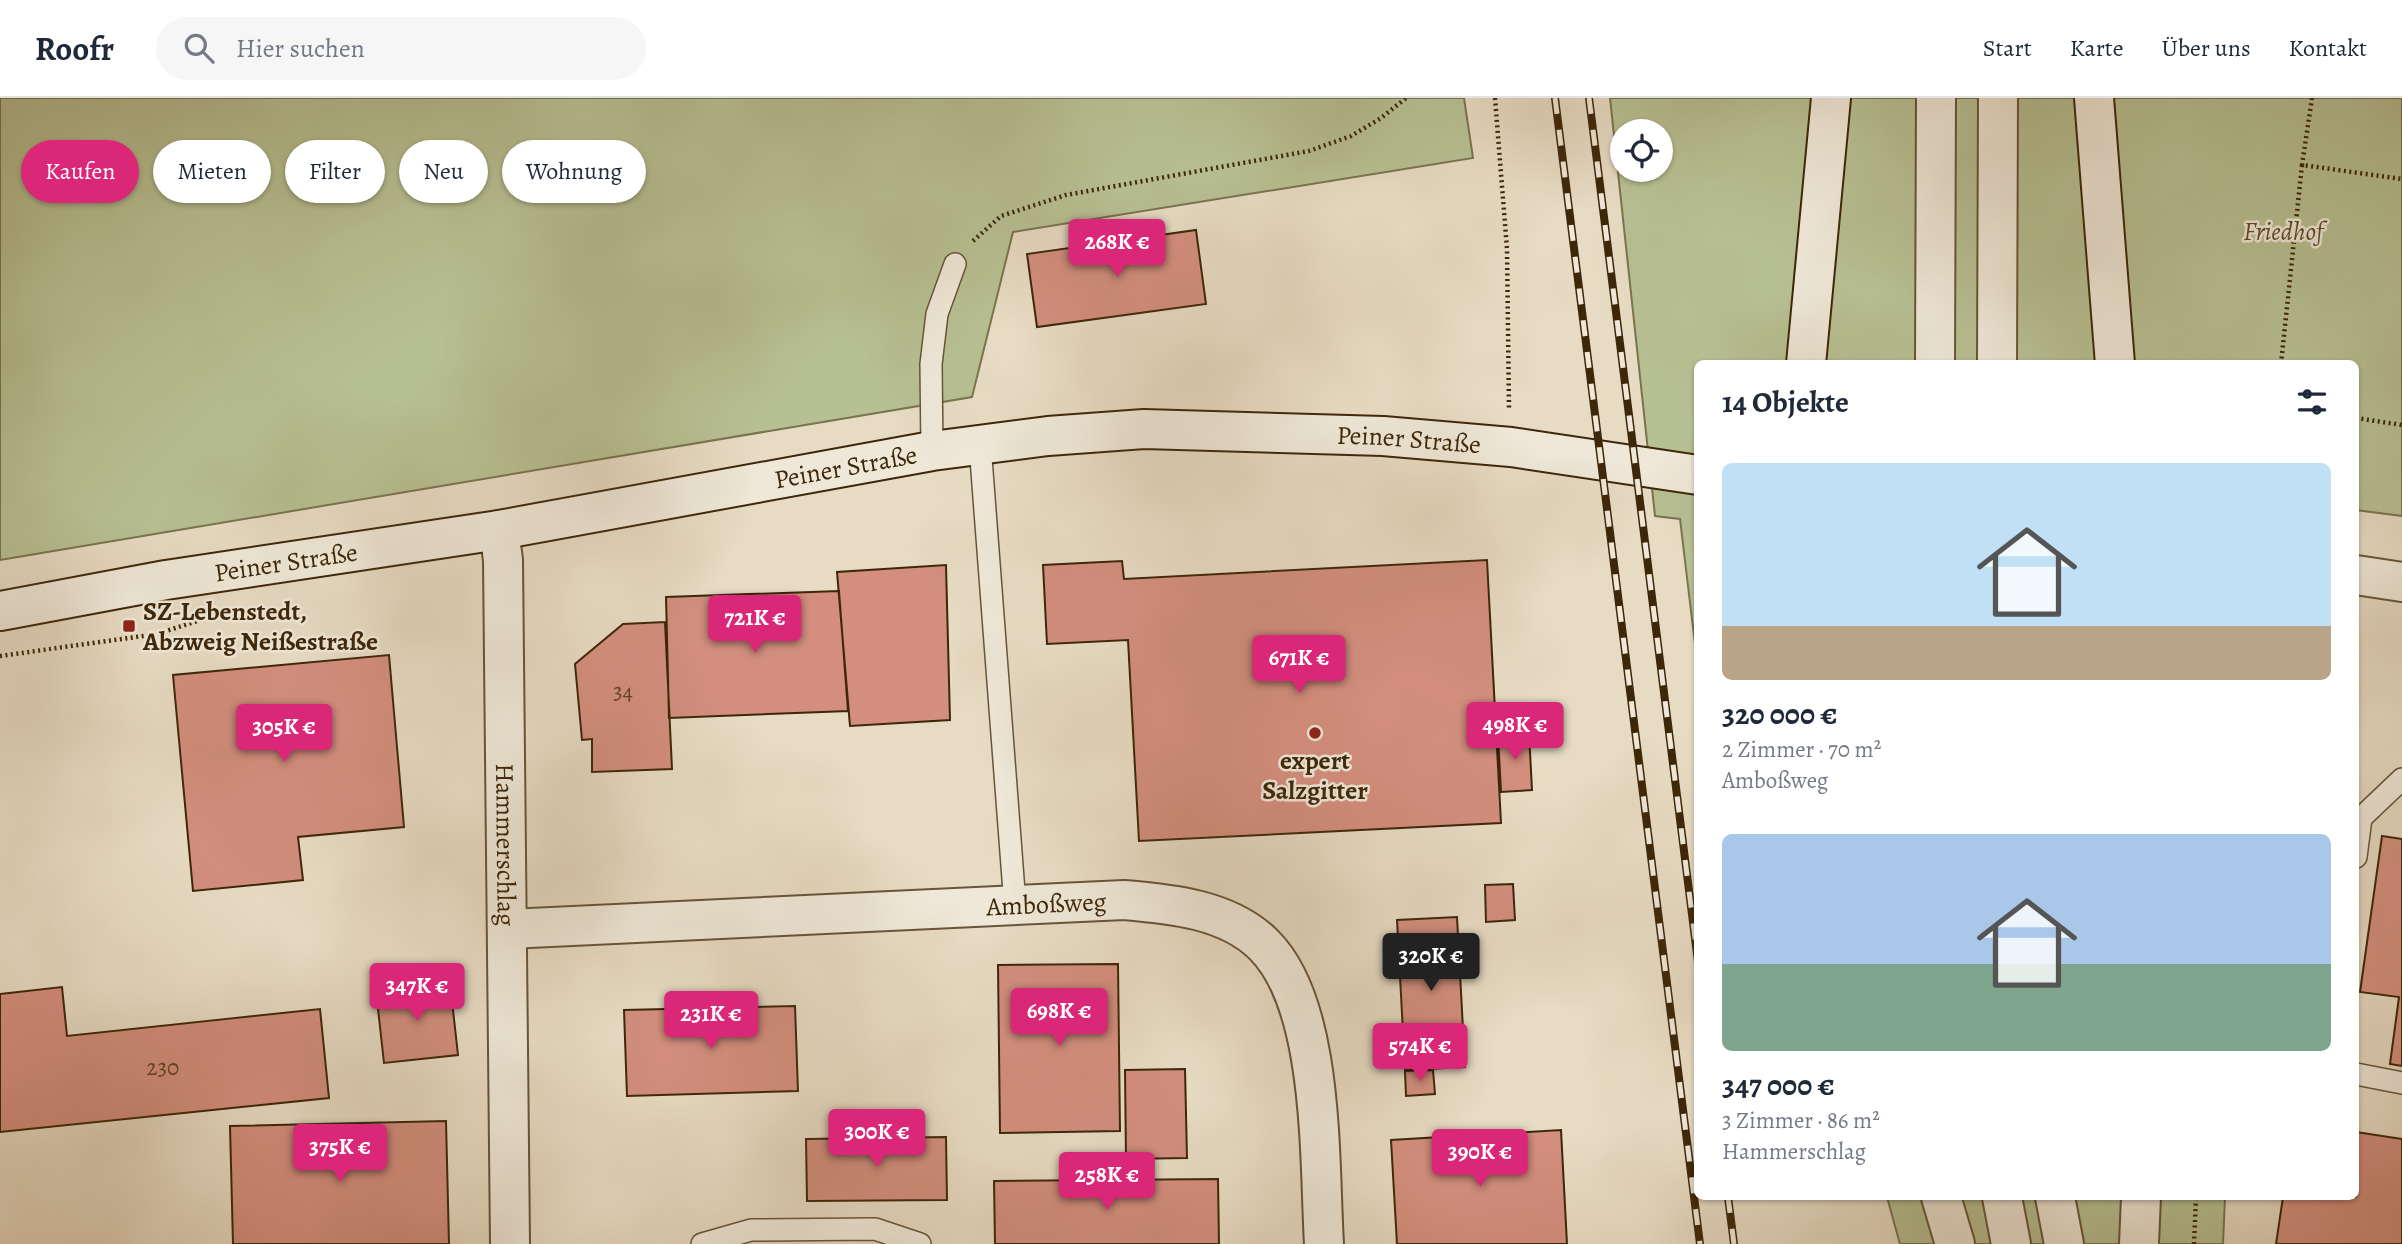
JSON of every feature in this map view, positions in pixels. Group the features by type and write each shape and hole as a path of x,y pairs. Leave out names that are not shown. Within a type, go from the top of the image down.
{"street":[{"path":"1806,360 1831,98"},
{"path":"1935,360 1936,98"},
{"path":"1997,360 1998,98"},
{"path":"2094,98 2115,360"},
{"name":"Peiner Straße","path":"0,611 166,580 499,530 932,451 1144,429 1383,436 1511,447 1694,474"},
{"name":"Hammerschlag","path":"499,530 503,560 510,1244"},
{"path":"2359,575 2402,582"},
{"name":"Amboßweg","path":"508,929 1124,900 1181,905 1232,923 1264,945 1292,985 1308,1036 1324,1244"},
{"path":"1942,1200 1955,1244"},
{"path":"2003,1200 2011,1244"},
{"path":"2056,1200 2064,1244"},
{"path":"2139,1244 2141,1200"}],"lane":[{"path":"932,451 931,364 937,314 956,264"},
{"path":"980,445 1015,905"},
{"path":"2359,834 2361,818 2402,779"},
{"path":"2359,1075 2402,1083"},
{"path":"702,1244 751,1230 875,1229 920,1244"}],"path":[{"path":"956,264 976,236 1001,216 1066,195 1309,151 1351,136 1406,98"},
{"path":"1495,98 1507,248 1509,416"},
{"path":"2281,360 2302,165 2312,98"},
{"path":"2302,165 2402,179"},
{"path":"2359,418 2402,425"},
{"path":"0,656 158,634 223,612"},
{"path":"2194,1244 2196,1200"}],"green space":[{"path":"0,98 1464,98 1473,158 1013,232 972,397 0,560"},
{"name":"Friedhof","path":"1610,98 2402,98 2402,516 2359,510 2359,360 1694,360 1694,636 1680,519 1655,516 1619,182 1673,182 1673,119 1612,119"},
{"path":"1888,1200 2225,1200 2223,1244 1900,1244"}],"building":[{"path":"1196,230 1206,304 1037,327 1027,254"},
{"name":"expert Salzgitter","path":"1487,560 1501,823 1139,841 1128,640 1047,644 1043,565 1122,561 1124,579"},
{"path":"946,565 950,720 850,726 837,572"},
{"path":"839,591 848,711 669,718 666,597"},
{"path":"665,622 672,769 592,772 592,739 582,740 575,664 623,624"},
{"path":"389,655 404,827 298,837 303,880 193,891 173,675"},
{"path":"1529,733 1532,790 1501,792 1498,735"},
{"path":"2382,836 2402,839 2402,1066 2390,1064 2399,997 2360,992"},
{"path":"1513,884 1515,920 1486,922 1485,885"},
{"path":"1457,917 1465,1067 1405,1070 1397,920"},
{"path":"1118,964 1120,1131 1000,1133 998,965"},
{"path":"450,983 458,1055 384,1063 376,991"},
{"path":"62,987 67,1036 320,1009 329,1098 0,1132 0,994"},
{"path":"795,1006 798,1091 627,1096 624,1010"},
{"path":"1185,1069 1187,1158 1126,1159 1125,1070"},
{"path":"1433,1070 1435,1094 1406,1096 1405,1071"},
{"path":"446,1121 449,1244 233,1244 230,1126"},
{"path":"1561,1130 1567,1244 1397,1244 1391,1140"},
{"path":"2359,1132 2402,1139 2402,1244 2276,1244 2283,1200 2359,1200"},
{"path":"946,1137 947,1200 807,1201 806,1139"},
{"path":"1218,1179 1219,1244 995,1244 994,1181"}],"railway":[{"path":"1555,98 1694,1197"},
{"path":"1589,98 1694,930"},
{"path":"1694,1200 1700,1244"},
{"path":"1728,1200 1734,1244"}],"place":[{"name":"SZ-Lebenstedt, Abzweig Neißestraße","path":"129,626"},
{"name":"expert Salzgitter","path":"1315,733"}]}
